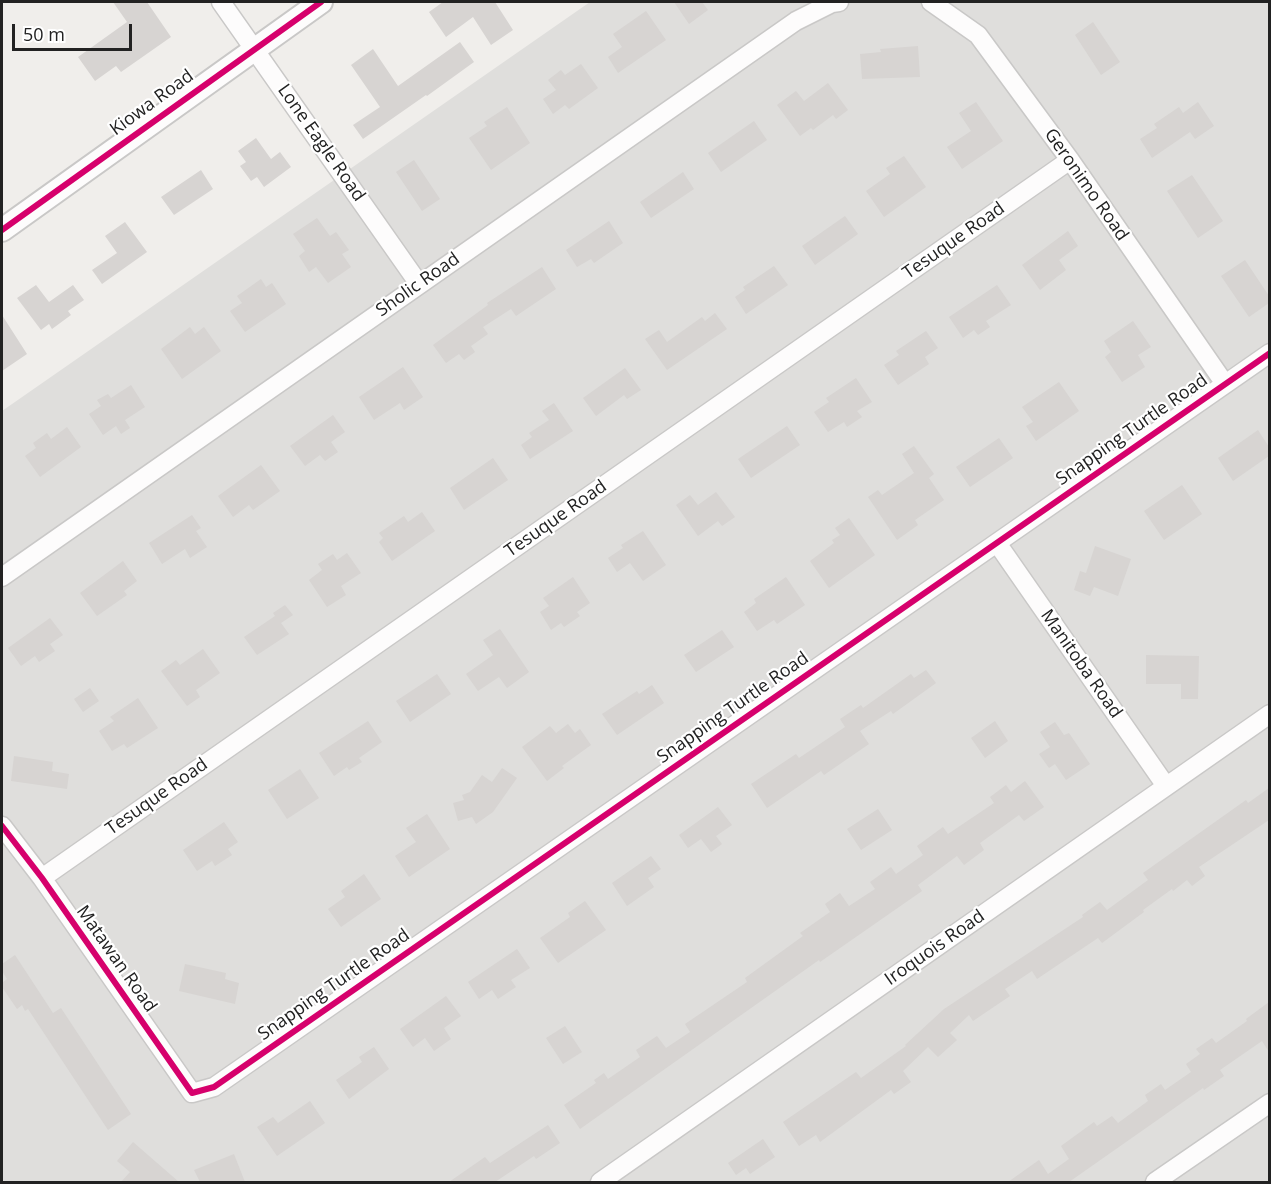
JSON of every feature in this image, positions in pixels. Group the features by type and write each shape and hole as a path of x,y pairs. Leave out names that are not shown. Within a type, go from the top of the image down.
{"street":[{"name":"Lone Eagle Road","path":"221,2 419,284"},
{"name":"Kiowa Road","path":"3,227 321,2"},
{"name":"Sholic Road","path":"2,577 796,21 832,3 839,2"},
{"name":"Geronimo Road","path":"931,2 978,34 1070,160 1225,384"},
{"name":"Tesuque Road","path":"42,878 1070,160"},
{"name":"Snapping Turtle Road","path":"214,1087 1269,353"},
{"name":"Manitoba Road","path":"997,543 1166,786"},
{"name":"Iroquois Road","path":"600,1182 1269,714"},
{"name":"Matawan Road","path":"2,826 42,878 192,1093 214,1087"},
{"path":"1155,1182 1269,1103"}],"shaded area":[{"path":"590,2 1269,2 1269,1182 2,1182 2,411"}],"building":[{"path":"113,2 147,2 171,37 121,72 116,66 95,81 78,57 127,22"},
{"path":"443,2 495,2 513,30 491,45 473,17 446,37 429,12"},
{"path":"674,2 702,2 708,10 689,24"},
{"path":"646,11 666,40 618,73 608,57 622,47 613,34"},
{"path":"1093,22 1120,62 1101,75 1075,35"},
{"path":"460,42 474,62 363,139 353,125 380,107 351,65 373,49 398,86"},
{"path":"918,46 920,77 862,79 860,54 881,52 880,49"},
{"path":"581,64 598,88 569,109 565,105 553,114 543,99 556,90 548,80 561,70 565,75"},
{"path":"828,83 848,110 836,119 833,115 813,130 811,128 800,136 777,105 796,91 804,101"},
{"path":"976,102 1003,141 962,169 947,147 971,131 959,113"},
{"path":"1198,102 1214,126 1195,139 1190,132 1152,158 1140,139 1157,128 1154,124 1179,107 1183,113"},
{"path":"507,107 530,143 491,170 469,138 487,126 484,122"},
{"path":"754,121 767,140 721,172 708,153"},
{"path":"256,138 271,159 280,152 291,167 264,187 257,177 251,181 240,166 246,162 238,151"},
{"path":"904,156 926,187 884,217 866,191 890,174 886,168"},
{"path":"414,160 440,199 422,211 396,172"},
{"path":"201,170 213,189 174,215 161,197"},
{"path":"683,172 694,189 651,218 640,202"},
{"path":"1192,175 1223,221 1198,238 1167,191"},
{"path":"845,216 858,234 815,265 802,246"},
{"path":"317,218 330,236 336,232 349,250 342,254 351,267 328,283 316,267 309,272 299,256 305,251 293,234"},
{"path":"609,221 623,243 594,263 591,259 577,267 566,250"},
{"path":"125,222 147,252 102,284 92,270 117,253 105,236"},
{"path":"1068,231 1078,246 1059,260 1066,270 1040,290 1022,265"},
{"path":"1245,260 1269,296 1269,303 1249,317 1221,276"},
{"path":"774,266 788,285 746,314 735,297 745,290 743,287"},
{"path":"542,267 556,289 516,316 511,309 483,327 488,334 471,346 475,352 464,360 459,354 446,363 433,345 488,305 487,303"},
{"path":"261,279 266,287 272,283 286,304 245,332 230,311 242,303 237,296"},
{"path":"36,285 49,302 73,285 84,300 68,311 71,315 52,329 49,324 41,330 17,298"},
{"path":"997,285 1011,305 986,321 990,327 978,335 974,330 963,338 949,317"},
{"path":"715,313 727,329 667,370 645,339 659,330 667,342 702,317 705,321"},
{"path":"2,315 27,354 2,371"},
{"path":"1133,321 1151,347 1138,355 1145,367 1122,382 1105,357 1111,352 1104,341"},
{"path":"190,327 195,334 204,327 221,351 182,379 161,349"},
{"path":"926,331 938,348 925,357 929,364 898,385 884,365 899,355 896,351"},
{"path":"403,367 423,397 404,410 400,403 374,420 359,397"},
{"path":"625,368 641,390 627,399 624,395 596,416 583,398"},
{"path":"856,378 872,402 857,411 862,417 847,427 844,422 828,432 814,412 829,402 826,398"},
{"path":"1059,382 1079,411 1036,441 1026,426 1033,422 1022,407"},
{"path":"131,385 145,407 125,420 130,428 121,434 116,426 103,435 89,414 101,406 97,400 108,394 111,398"},
{"path":"554,403 573,431 530,459 521,445 532,437 529,433 549,420 542,411"},
{"path":"333,415 345,432 331,442 338,452 325,461 320,455 305,466 290,446"},
{"path":"787,426 800,445 751,478 738,459"},
{"path":"67,427 81,447 40,477 25,456 36,448 33,443 47,433 51,439"},
{"path":"1258,430 1269,447 1269,456 1233,481 1218,458"},
{"path":"999,438 1013,458 970,487 956,467"},
{"path":"914,446 934,474 929,478 944,500 915,520 918,525 897,540 868,497 878,490 882,495 914,473 902,454"},
{"path":"493,458 508,480 464,510 450,488"},
{"path":"261,465 280,491 253,510 249,505 233,517 218,496"},
{"path":"1182,485 1202,514 1164,540 1144,511"},
{"path":"716,492 735,517 722,526 718,521 698,536 676,505 690,495 698,505"},
{"path":"422,512 435,531 392,561 379,542 383,538 379,533 404,516 408,522"},
{"path":"192,515 201,528 196,531 207,547 190,558 185,549 162,564 149,543"},
{"path":"849,518 875,555 829,588 810,561 834,543 832,540 840,535 835,528"},
{"path":"643,531 666,565 643,581 630,563 617,572 608,558 623,548 621,545"},
{"path":"1095,546 1131,559 1118,596 1094,587 1090,596 1074,590 1080,571 1086,573"},
{"path":"347,553 361,573 341,586 346,595 327,607 309,580 322,570 318,564 333,554 337,560"},
{"path":"123,561 137,581 124,591 127,595 97,616 80,593"},
{"path":"573,577 590,603 577,612 580,616 564,627 561,623 551,630 540,612 549,606 543,598"},
{"path":"786,577 805,605 777,624 774,620 757,631 744,612 756,603 754,599"},
{"path":"285,605 293,615 281,623 289,634 257,655 244,637 275,616 273,613"},
{"path":"50,618 63,635 50,644 55,651 39,662 35,656 21,666 8,648"},
{"path":"500,629 529,672 507,688 499,677 478,691 466,674 493,655 483,640"},
{"path":"722,630 734,647 696,672 684,655"},
{"path":"203,649 220,673 196,690 200,697 187,706 161,671 176,660 180,665"},
{"path":"1146,655 1199,656 1198,699 1181,699 1181,684 1146,684"},
{"path":"926,670 936,683 893,714 891,711 860,731 869,744 824,775 821,771 767,808 751,784 796,754 799,758 845,727 840,719 861,705 863,708 911,674 914,678"},
{"path":"437,674 451,694 410,722 396,701"},
{"path":"652,685 664,703 617,735 602,714 637,691 639,694"},
{"path":"90,688 99,701 83,712 74,699"},
{"path":"138,698 158,728 127,748 124,744 112,751 99,731 114,721 110,717"},
{"path":"368,721 382,742 359,758 362,762 349,770 347,767 334,776 319,753"},
{"path":"995,721 1008,741 985,758 971,738"},
{"path":"1055,722 1064,735 1069,733 1090,764 1066,780 1055,764 1049,768 1039,754 1050,747 1040,732"},
{"path":"568,724 575,733 580,729 591,745 562,766 564,768 547,781 522,747 550,726 556,733"},
{"path":"14,756 53,762 52,771 69,774 67,789 11,781"},
{"path":"502,768 517,778 493,812 476,824 472,817 458,821 453,803 464,800 462,795 470,792 482,775 492,782"},
{"path":"300,769 319,798 287,819 268,790"},
{"path":"1025,781 1044,807 1024,821 1019,815 980,843 984,850 964,865 957,856 918,885 922,891 820,962 819,960 580,1129 564,1105 596,1083 594,1080 604,1073 608,1079 640,1057 636,1050 657,1036 666,1048 690,1032 685,1024 747,982 745,978 803,936 800,933 830,912 825,904 840,893 849,906 875,889 870,882 891,867 896,874 923,855 917,846 943,827 948,834 994,803 990,797 1006,785 1011,792"},
{"path":"1269,788 1269,820 1199,867 1205,876 1192,886 1187,880 1173,891 1172,889 1102,943 1098,938 1037,979 1032,971 1005,989 1010,996 973,1021 969,1015 950,1033 957,1040 938,1057 928,1047 903,1071 911,1082 894,1094 891,1090 820,1142 816,1135 799,1146 783,1122 856,1072 861,1078 906,1046 944,1009 1083,917 1082,915 1100,902 1107,910 1148,880 1143,873 1246,800 1248,803"},
{"path":"718,807 732,825 716,836 722,844 711,852 701,839 688,848 679,835"},
{"path":"878,809 892,830 861,850 847,829"},
{"path":"427,814 450,849 409,877 395,856 416,842 406,828"},
{"path":"224,822 238,842 228,849 232,855 215,866 212,861 197,871 183,850"},
{"path":"651,856 661,869 648,878 654,887 627,906 612,883"},
{"path":"364,874 381,899 341,927 328,909 345,897 341,891"},
{"path":"585,901 606,930 558,963 540,938 570,917 568,913"},
{"path":"517,949 530,968 511,980 516,987 498,999 492,990 479,999 468,982"},
{"path":"15,955 53,1013 61,1008 131,1114 108,1130 28,1009 25,1011 22,1005 17,1009 2,987 2,983 7,979 2,971 2,964"},
{"path":"185,964 226,973 225,979 239,983 235,1004 179,991"},
{"path":"446,996 461,1016 444,1028 451,1039 434,1051 425,1038 413,1047 400,1029"},
{"path":"1269,1002 1269,1052 1262,1041 1220,1070 1224,1076 1204,1090 1203,1088 1069,1182 1008,1182 1039,1160 1048,1174 1069,1159 1061,1146 1094,1122 1097,1126 1112,1116 1118,1123 1148,1101 1145,1095 1161,1084 1165,1090 1191,1072 1186,1064 1200,1054 1196,1049 1212,1038 1216,1043"},
{"path":"565,1026 582,1052 563,1064 546,1038"},
{"path":"374,1047 389,1069 349,1099 336,1080 362,1062 359,1057"},
{"path":"310,1101 325,1123 277,1156 257,1127 273,1117 278,1123"},
{"path":"548,1125 560,1143 536,1159 534,1156 495,1182 449,1182 485,1157 490,1163"},
{"path":"763,1139 775,1157 750,1174 746,1168 736,1175 728,1163"},
{"path":"133,1142 179,1182 121,1182 130,1172 117,1161"},
{"path":"234,1154 245,1182 200,1182 194,1170"}],"cycle path":[{"path":"2,230 321,2"},
{"path":"2,826 42,878 192,1093 214,1087 1270,353"}]}
